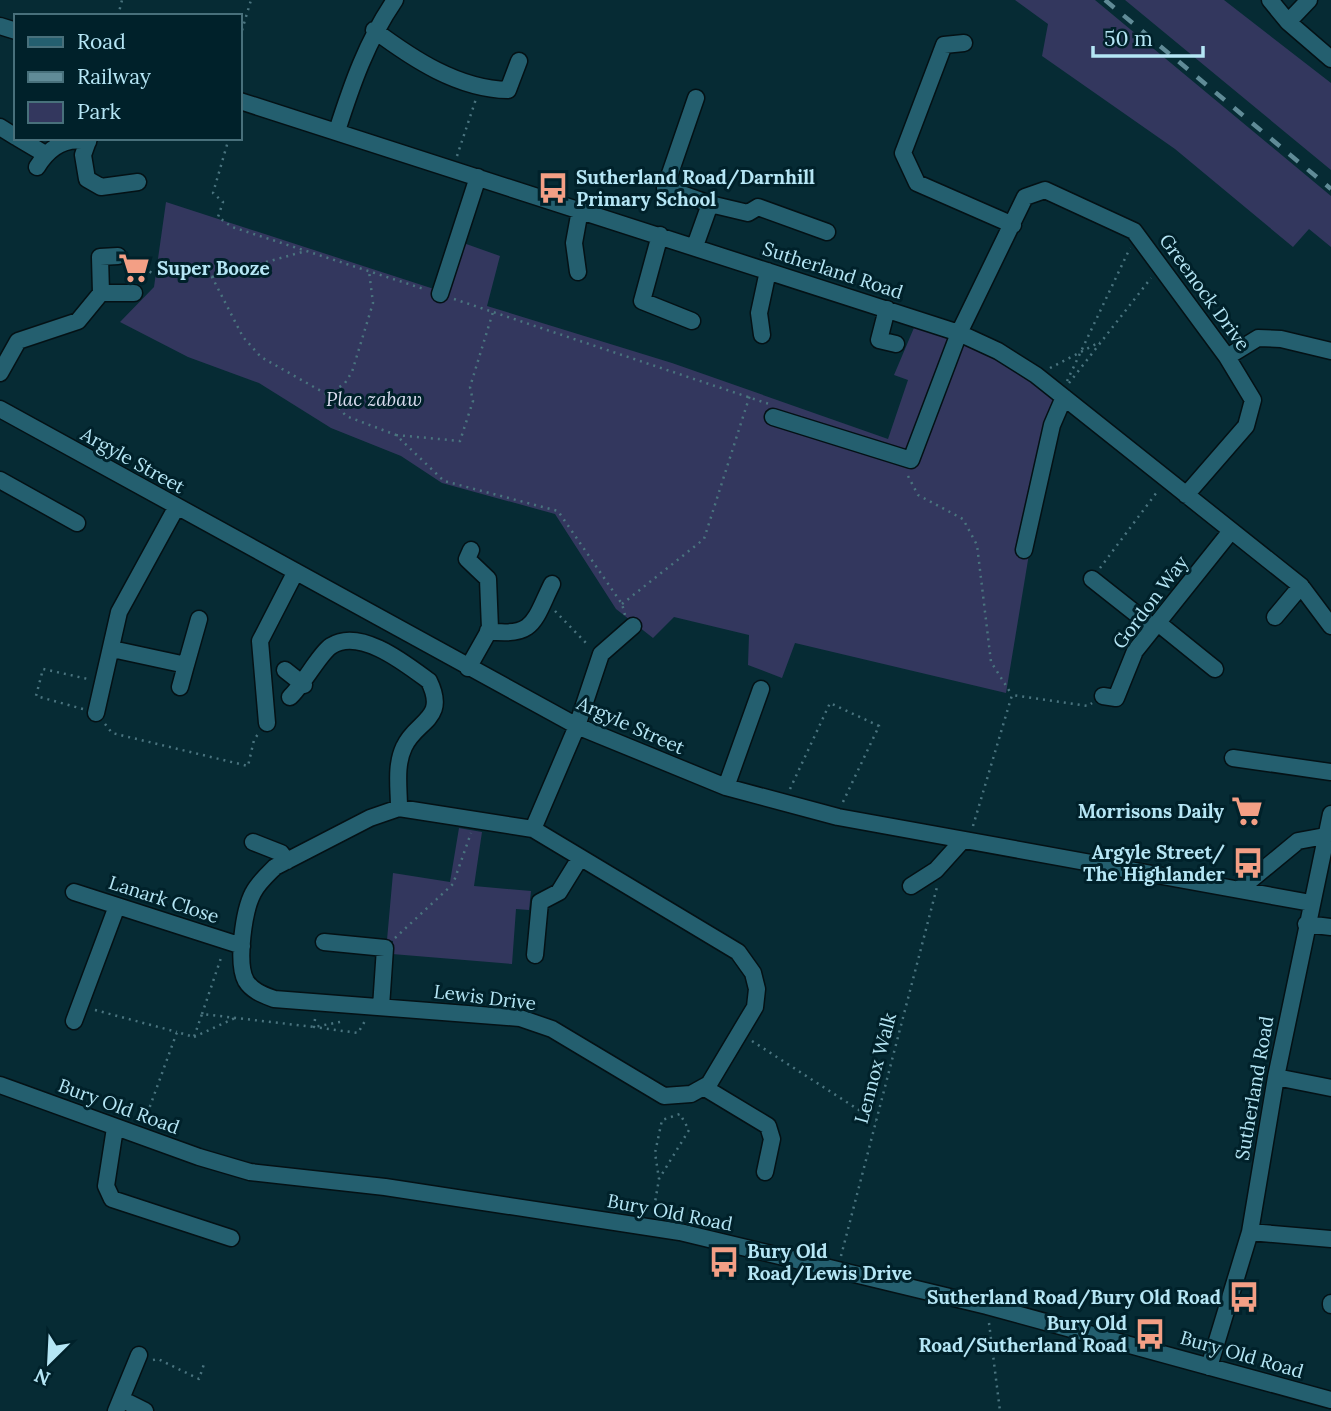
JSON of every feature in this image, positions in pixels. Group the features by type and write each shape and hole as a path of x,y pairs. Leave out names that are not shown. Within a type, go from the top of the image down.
{"street":[{"path":"337,131 374,30 395,0"},
{"path":"1270,0 1288,22 1331,59"},
{"path":"1288,22 1310,0"},
{"path":"374,30 432,69 480,86 508,90 519,61"},
{"path":"964,43 944,45 903,153 917,183 1013,225"},
{"path":"696,98 665,188 710,204 748,213 758,206 827,232"},
{"name":"Sutherland Road","path":"242,102 887,309 959,333 998,351 1063,395 1301,586 1331,626"},
{"path":"19,140 41,161 56,145 89,140 83,167 87,179 94,185 138,182"},
{"path":"440,294 478,177"},
{"name":"Greenock Drive","path":"911,460 959,333 1026,197 1045,190 1136,234 1161,264 1227,357 1253,400 1246,426 1186,495"},
{"path":"695,246 710,204"},
{"path":"578,272 574,243 580,210"},
{"path":"660,235 642,301 692,321"},
{"path":"0,373 18,341 78,321 101,293 100,257 118,256"},
{"path":"762,335 759,313 768,271"},
{"path":"101,293 134,293"},
{"path":"887,309 879,340 896,344"},
{"path":"1227,357 1258,338 1280,339 1331,351"},
{"path":"1024,550 1052,425 1063,395"},
{"name":"Argyle Street","path":"3,416 577,726 726,787 838,817 1241,888 1311,903"},
{"path":"774,417 911,460"},
{"path":"0,480 77,523"},
{"path":"96,713 119,612 176,508"},
{"name":"Gordon Way","path":"1103,696 1116,698 1129,663 1231,531"},
{"path":"468,668 488,631 488,579 467,559 471,550"},
{"path":"267,723 260,640 295,573"},
{"path":"1092,579 1215,669"},
{"path":"488,631 512,635 527,630 552,584"},
{"path":"1275,617 1301,586"},
{"path":"180,687 199,619"},
{"path":"533,829 577,726 601,654 633,626"},
{"path":"290,697 304,685 331,646 346,640 360,640 429,681 435,701 434,710 403,748 399,763 399,808"},
{"path":"112,649 186,665"},
{"path":"285,670 304,685"},
{"path":"726,787 761,688"},
{"path":"1233,758 1331,772"},
{"name":"Lewis Drive","path":"679,1097 664,1096 651,1090 536,1022 274,999 257,992 246,980 234,943 253,893 269,872 287,861 370,818 399,808 533,829 738,952 754,973 757,989 755,1007 705,1088"},
{"name":"Sutherland Road","path":"1209,1367 1250,1232 1276,1077 1331,814"},
{"path":"1241,888 1298,841 1325,836"},
{"path":"911,886 936,870 966,841"},
{"path":"253,842 281,853 287,861"},
{"path":"535,955 540,902 559,891 580,858"},
{"name":"Lanark Close","path":"74,892 234,943"},
{"path":"76,1013 117,906"},
{"path":"1306,924 1331,927"},
{"path":"324,942 384,948 381,1007"},
{"path":"1276,1077 1331,1088"},
{"name":"Bury Old Road","path":"0,1085 115,1128 250,1172 385,1187 650,1228 987,1306 1331,1401"},
{"path":"680,1114 679,1097 705,1088 768,1126 772,1139 765,1172"},
{"path":"115,1128 106,1186 112,1199 231,1238"},
{"path":"1250,1232 1331,1239"},
{"path":"140,1355 119,1405 145,1411"}],"path":[{"path":"242,30 251,0"},
{"path":"453,169 480,86"},
{"path":"228,140 213,193 223,202 218,217 232,227 768,401 774,417"},
{"path":"1063,395 1136,234"},
{"path":"212,277 306,251"},
{"path":"118,256 154,274 203,273 212,277 243,337 261,357 328,395 346,416 396,435 460,441 473,401 470,387 493,312"},
{"path":"1063,395 1161,264"},
{"path":"328,395 345,383 352,372 373,303 369,271"},
{"path":"1036,375 1102,340"},
{"path":"622,604 704,539 750,395"},
{"path":"396,435 444,481 558,511 622,604 621,608 633,626"},
{"path":"911,460 908,478 918,495 963,519 977,545 991,662 1012,695 1088,706 1103,696"},
{"path":"1092,579 1166,479"},
{"path":"544,600 582,641 601,654"},
{"path":"104,683 43,669 36,696 96,713 112,733 248,766 254,740 267,723"},
{"path":"966,841 1012,695"},
{"path":"783,804 830,703 879,726 838,817"},
{"path":"384,948 453,884 474,820"},
{"name":"Lennox Walk","path":"840,1258 938,884"},
{"path":"194,1037 234,943"},
{"path":"76,1013 194,1037 235,1018"},
{"path":"202,1014 358,1033 366,1018 314,1027"},
{"path":"139,1136 177,1032"},
{"path":"741,1033 876,1121"},
{"path":"650,1228 659,1179 654,1153 662,1120 680,1114 690,1130 659,1179"},
{"path":"987,1306 1000,1411"},
{"path":"140,1355 158,1359 199,1379 205,1362"}],"green space":[{"path":"1015,0 1095,0 1331,196 1331,247 1309,229 1293,247 1175,149 1042,56 1048,24"},
{"path":"1125,0 1224,0 1331,83 1331,170"},
{"name":"Plac zabaw","path":"166,202 434,289 455,240 500,256 487,306 672,363 888,439 908,380 894,375 916,323 1012,369 1065,405 1058,424 1029,554 1006,693 795,643 782,678 748,665 749,635 674,617 653,638 616,609 555,514 442,483 401,456 331,428 259,383 188,357 120,322 154,287"},
{"path":"459,828 482,832 474,886 531,891 529,910 516,909 512,964 392,954 393,941 387,940 393,873 450,882"}],"railway":[{"path":"1105,0 1331,189"}],"place":[{"name":"Sutherland Road/Darnhill Primary School","path":"553,188"},
{"name":"Super Booze","path":"134,268"},
{"name":"Morrisons Daily","path":"1247,811"},
{"name":"Argyle Street/ The Highlander","path":"1248,863"},
{"name":"Bury Old Road/Lewis Drive","path":"724,1262"},
{"name":"Sutherland Road/Bury Old Road","path":"1244,1297"},
{"name":"Bury Old Road/Sutherland Road","path":"1150,1334"}]}
